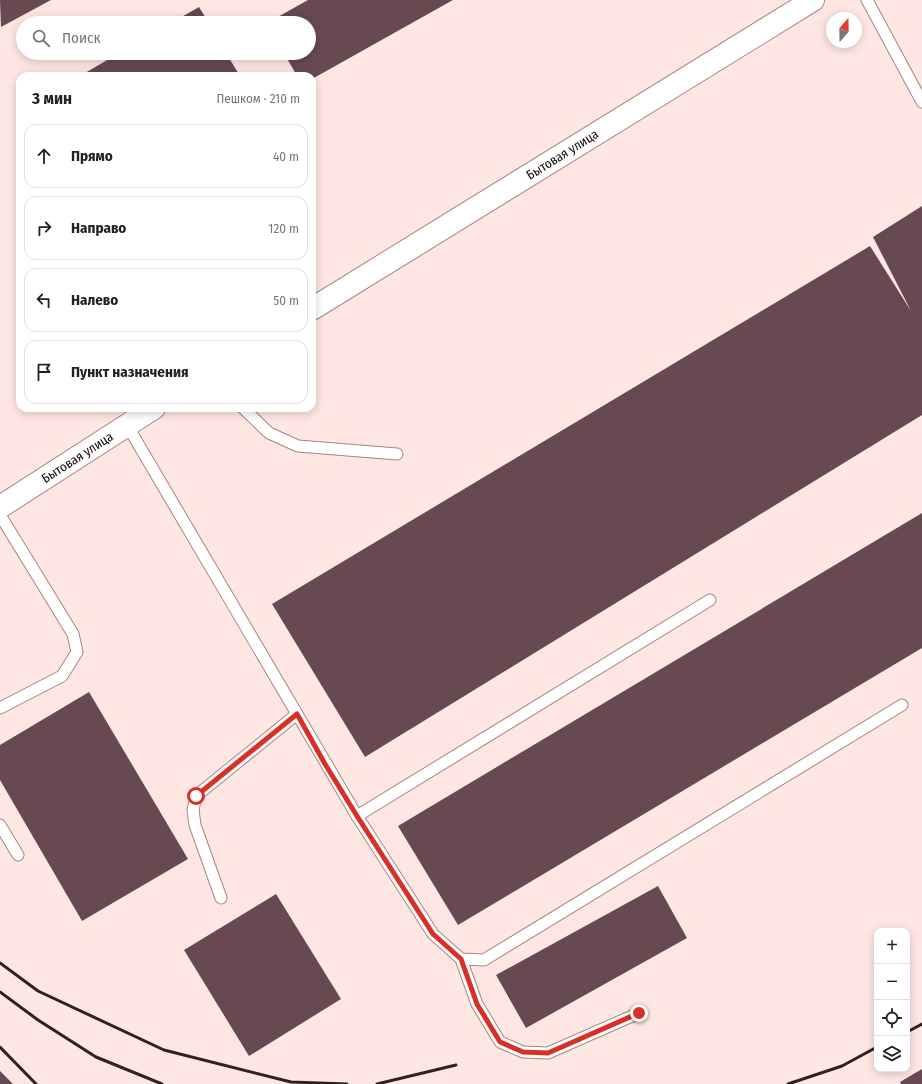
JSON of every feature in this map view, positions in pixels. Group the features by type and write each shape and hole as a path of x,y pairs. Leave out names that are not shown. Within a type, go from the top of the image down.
{"main road":[{"name":"Бытовая улица","path":"316,307 813,0"},
{"name":"Бытовая улица","path":"0,507 148,412"}],"lane":[{"path":"867,0 922,102"},
{"path":"247,412 269,434 298,446 397,454"},
{"path":"127,425 325,764 357,816 433,934 461,959 477,1004 500,1042 523,1052 548,1053 639,1013"},
{"path":"0,515 73,634 77,652 62,676 0,708"},
{"path":"357,816 710,600"},
{"path":"461,959 484,960 902,705"},
{"path":"221,898 194,825 193,810 196,796 297,714"},
{"path":"0,825 18,856"}],"building":[{"path":"0,0 51,0 21,16 16,16 16,19 1,27"},
{"path":"308,0 453,0 316,77 316,72 295,72 288,60 316,60 316,16 279,16"},
{"path":"199,7 205,16 183,16"},
{"path":"107,60 230,60 238,72 87,72"},
{"path":"922,206 922,415 365,757 272,604 870,246 911,311 873,237"},
{"path":"922,513 922,648 458,925 398,826"},
{"path":"89,692 188,859 82,921 0,780 0,745"},
{"path":"658,886 687,938 526,1028 496,975"},
{"path":"276,894 341,999 249,1056 184,950"},
{"path":"922,1069 922,1084 901,1084 900,1082"},
{"path":"0,1071 13,1084 0,1084"}],"railway":[{"path":"0,963 38,991 164,1050 291,1082 347,1084"},
{"path":"0,992 38,1020 96,1057 162,1084"},
{"path":"910,1030 922,1024"},
{"path":"0,1047 36,1084"},
{"path":"788,1084 842,1066 874,1049"},
{"path":"377,1084 456,1065"}],"route":[{"path":"196,796 297,714 325,764 357,816 433,934 461,959 477,1004 500,1042 523,1052 548,1053 639,1013"}]}
